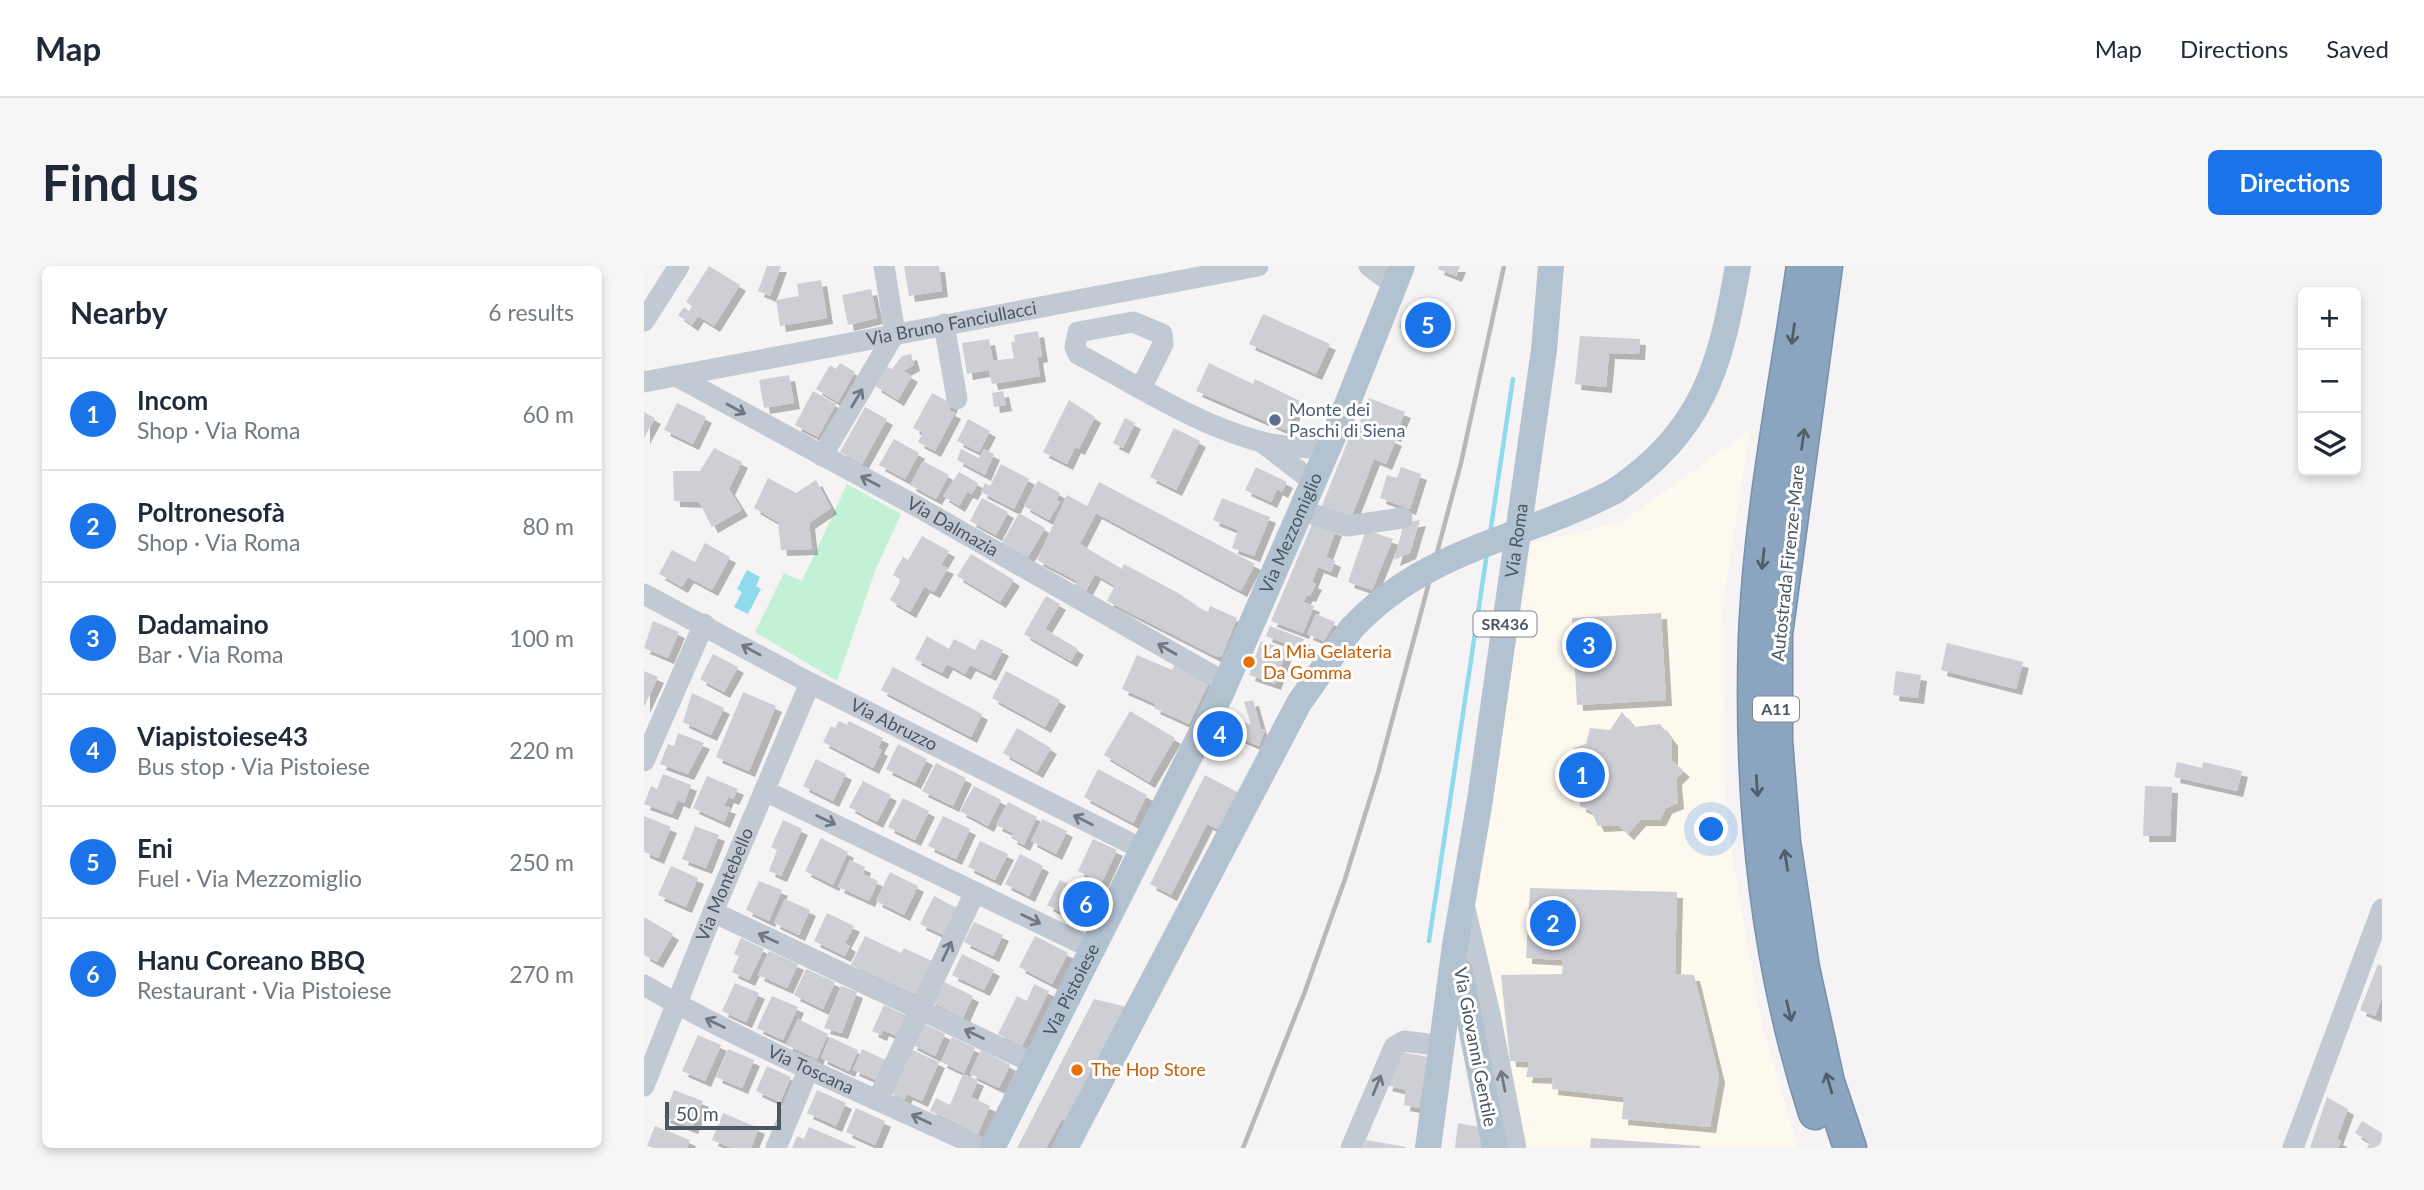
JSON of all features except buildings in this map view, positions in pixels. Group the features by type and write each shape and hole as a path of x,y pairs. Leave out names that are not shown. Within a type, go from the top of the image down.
{"highway":[{"name":"Autostrada Firenze-Mare","path":"1803,266 1769,493 1755,635 1754,738 1761,849 1781,976 1806,1086 1827,1148"},
{"name":"Autostrada Firenze-Mare","path":"1826,266 1776,634 1776,741 1784,842 1803,968 1828,1082 1850,1148"}],"main road":[{"name":"Via Roma","path":"1428,1148 1455,945 1480,800 1544,351 1551,266"},
{"name":"Via Roma","path":"1544,351 1566,266"},
{"path":"1065,1148 1299,703 1351,629 1373,605 1404,581 1440,561 1579,509 1615,491 1643,471 1690,420 1719,357 1738,266"},
{"name":"Via Mezzomiglio","path":"1226,682 1325,449 1346,407 1398,275"},
{"name":"Via Pistoiese","path":"992,1148 1144,850 1226,682"},
{"name":"Via Giovanni Gentile","path":"1455,945 1495,1148"},
{"path":"1437,1088 1456,1082 1482,1082"}],"street":[{"path":"644,321 679,266"},
{"path":"822,456 895,333 884,266"},
{"name":"Via Bruno Fanciullacci","path":"644,382 1258,266"},
{"path":"1369,266 1398,275"},
{"path":"1113,293 1118,323"},
{"path":"1141,388 1164,338 1162,334 1141,323 1118,323 1078,332 1075,347 1078,354 1141,388 1191,414 1261,442 1325,449"},
{"path":"944,324 957,399"},
{"name":"Via Dalmazia","path":"676,376 930,513 1226,682"},
{"path":"1261,442 1312,481"},
{"path":"1301,510 1347,526 1402,517"},
{"name":"Via Abruzzo","path":"644,594 810,683 1144,850"},
{"path":"644,761 704,624"},
{"name":"Via Montebello","path":"644,1086 713,912 810,683"},
{"path":"765,791 1093,949"},
{"path":"878,1099 975,892"},
{"name":"Via Roma","path":"1463,897 1490,1014 1516,1148"},
{"path":"2293,1148 2382,909"},
{"path":"713,912 1035,1064"},
{"name":"Via Toscana","path":"644,985 677,1005 982,1148"},
{"path":"1351,1148 1394,1046 1404,1041 1443,1046"},
{"path":"776,1148 808,1068"}],"shaded area":[{"path":"1750,430 1723,606 1725,791 1734,866 1762,1025 1798,1148 1521,1148 1473,909 1532,543 1623,521"}],"green space":[{"path":"847,484 901,514 875,571 837,681 755,632 784,573 802,581"}],"water":[{"path":"747,570 760,577 756,586 761,589 748,614 734,607 742,592 737,589"}],"waterway":[{"path":"1490,534 1513,379"},
{"path":"1429,941 1487,553"}],"railway":[{"path":"1243,1148 1304,994 1345,879 1378,773 1461,463 1504,266"}],"place":[{"name":"Eni","path":"1428,325"},
{"name":"Monte dei Paschi di Siena","path":"1275,420"},
{"name":"Dadamaino","path":"1589,645"},
{"name":"La Mia Gelateria Da Gomma","path":"1249,662"},
{"name":"Viapistoiese43","path":"1220,734"},
{"name":"Incom","path":"1582,775"},
{"name":"Hanu Coreano BBQ","path":"1086,904"},
{"name":"Poltronesofà","path":"1553,923"},
{"name":"The Hop Store","path":"1077,1070"}]}
